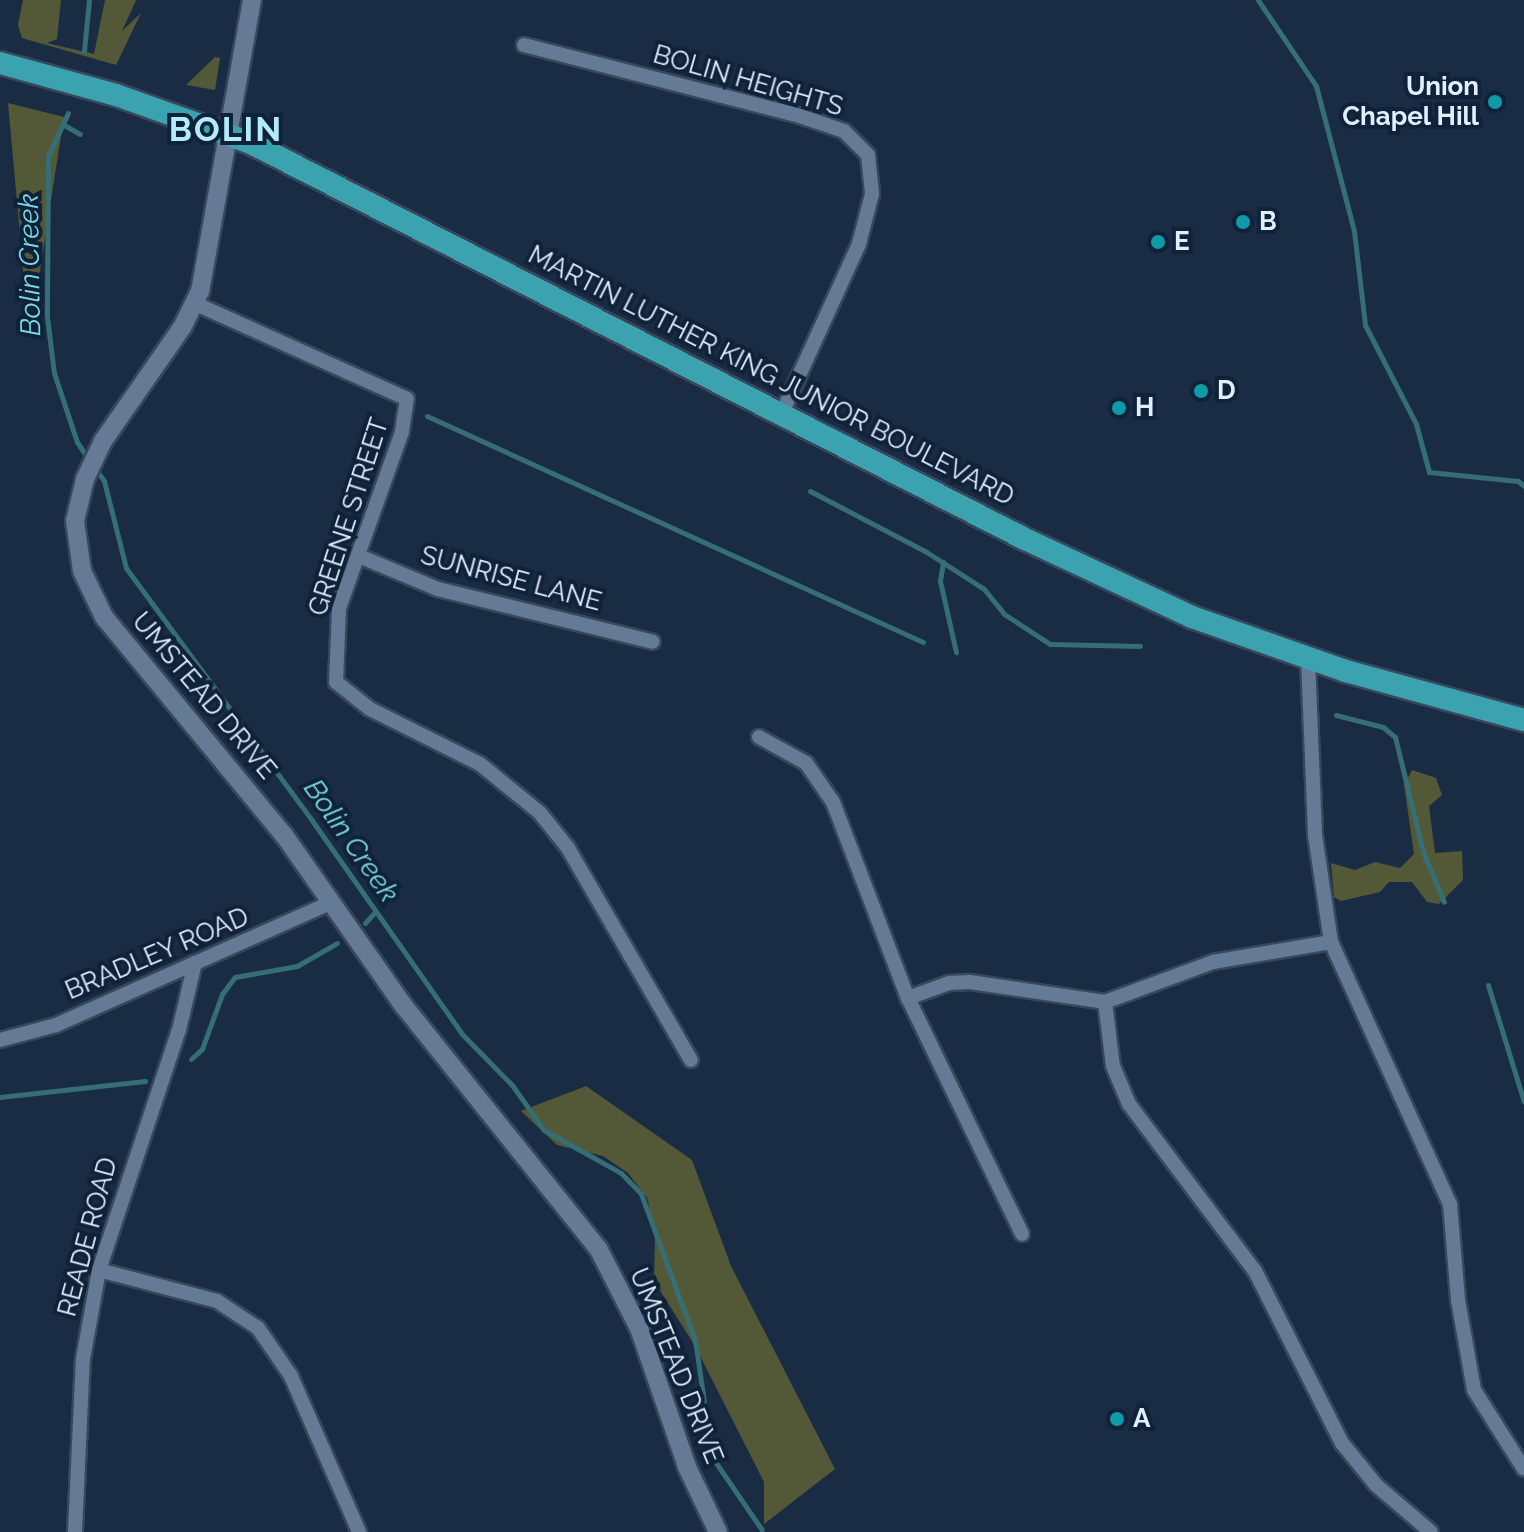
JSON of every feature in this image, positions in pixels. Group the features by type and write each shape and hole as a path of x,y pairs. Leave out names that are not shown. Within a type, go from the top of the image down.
{"main road":[{"name":"MARTIN LUTHER KING JUNIOR BOULEVARD","path":"0,63 92,87 229,134 357,194 1078,565 1192,617 1308,659 1524,720"}],"street":[{"name":"UMSTEAD DRIVE","path":"252,0 196,304 103,441 78,499 82,571 104,617 284,835 330,903 480,1105 598,1248 639,1328 687,1467 718,1532"},
{"name":"BOLIN HEIGHTS","path":"524,45 800,116 844,131 868,155 872,194 859,244 782,413"},
{"name":"GREENE STREET","path":"196,304 407,399 402,432 339,608 336,682 370,709 480,764 540,813 568,848 691,1060"},
{"name":"SUNRISE LANE","path":"359,556 438,589 653,642"},
{"path":"1308,659 1315,835 1331,942 1450,1204 1458,1300 1474,1390 1524,1469"},
{"path":"759,737 806,763 833,802 908,998 1022,1234"},
{"name":"BRADLEY ROAD","path":"0,1040 56,1025 330,903"},
{"path":"908,998 949,983 970,982 1105,1002 1213,962 1331,942"},
{"name":"READE ROAD","path":"75,1532 83,1359 99,1270 179,1030 195,963"},
{"path":"1105,1002 1113,1066 1129,1104 1255,1271 1342,1443 1376,1485 1431,1532"},
{"path":"99,1270 217,1301 258,1328 291,1376 359,1532"}],"green space":[{"path":"23,0 61,0 57,39 47,43 94,54 105,0 136,0 122,31 141,13 116,65 22,38 18,25"},
{"path":"215,57 220,58 215,90 186,85"},
{"path":"8,103 64,117 36,296 26,301"},
{"path":"1412,770 1436,778 1442,795 1429,806 1435,853 1462,851 1463,880 1439,904 1427,902 1412,882 1389,882 1380,892 1341,901 1334,897 1331,863 1355,870 1375,862 1400,868 1414,854 1404,785"},
{"path":"586,1086 692,1160 731,1266 835,1469 764,1524 764,1482 695,1346 654,1281 655,1231 647,1198 628,1173 603,1156 557,1145 521,1111"}],"waterway":[{"name":"Bolin Creek","path":"84,51 89,0"},
{"path":"1258,0 1316,86 1354,231 1365,325 1416,424 1429,472 1518,481 1524,486"},
{"name":"Bolin Creek","path":"68,113 48,156 47,317 54,373 77,442 89,460"},
{"path":"66,126 80,134"},
{"path":"427,416 923,642"},
{"name":"Bolin Creek","path":"95,468 104,481 126,568 311,819 463,1035 512,1085 544,1130 621,1173 641,1194 695,1340 712,1457 762,1530"},
{"path":"810,491 925,551 984,589 1004,614 1050,644 1140,646"},
{"path":"943,562 940,581 956,652"},
{"path":"1336,715 1383,727 1395,737 1423,852 1444,902"},
{"path":"365,923 375,912"},
{"path":"191,1059 202,1049 222,994 235,977 297,966 337,943"},
{"path":"1488,985 1524,1102"},
{"path":"0,1097 145,1081"}],"place":[{"name":"Union Chapel Hill","path":"1495,102"},
{"name":"B","path":"1243,222"},
{"name":"E","path":"1158,242"},
{"name":"D","path":"1201,391"},
{"name":"H","path":"1119,408"},
{"name":"A","path":"1117,1419"}],"district":[{"name":"BOLIN","path":"226,130"}]}
